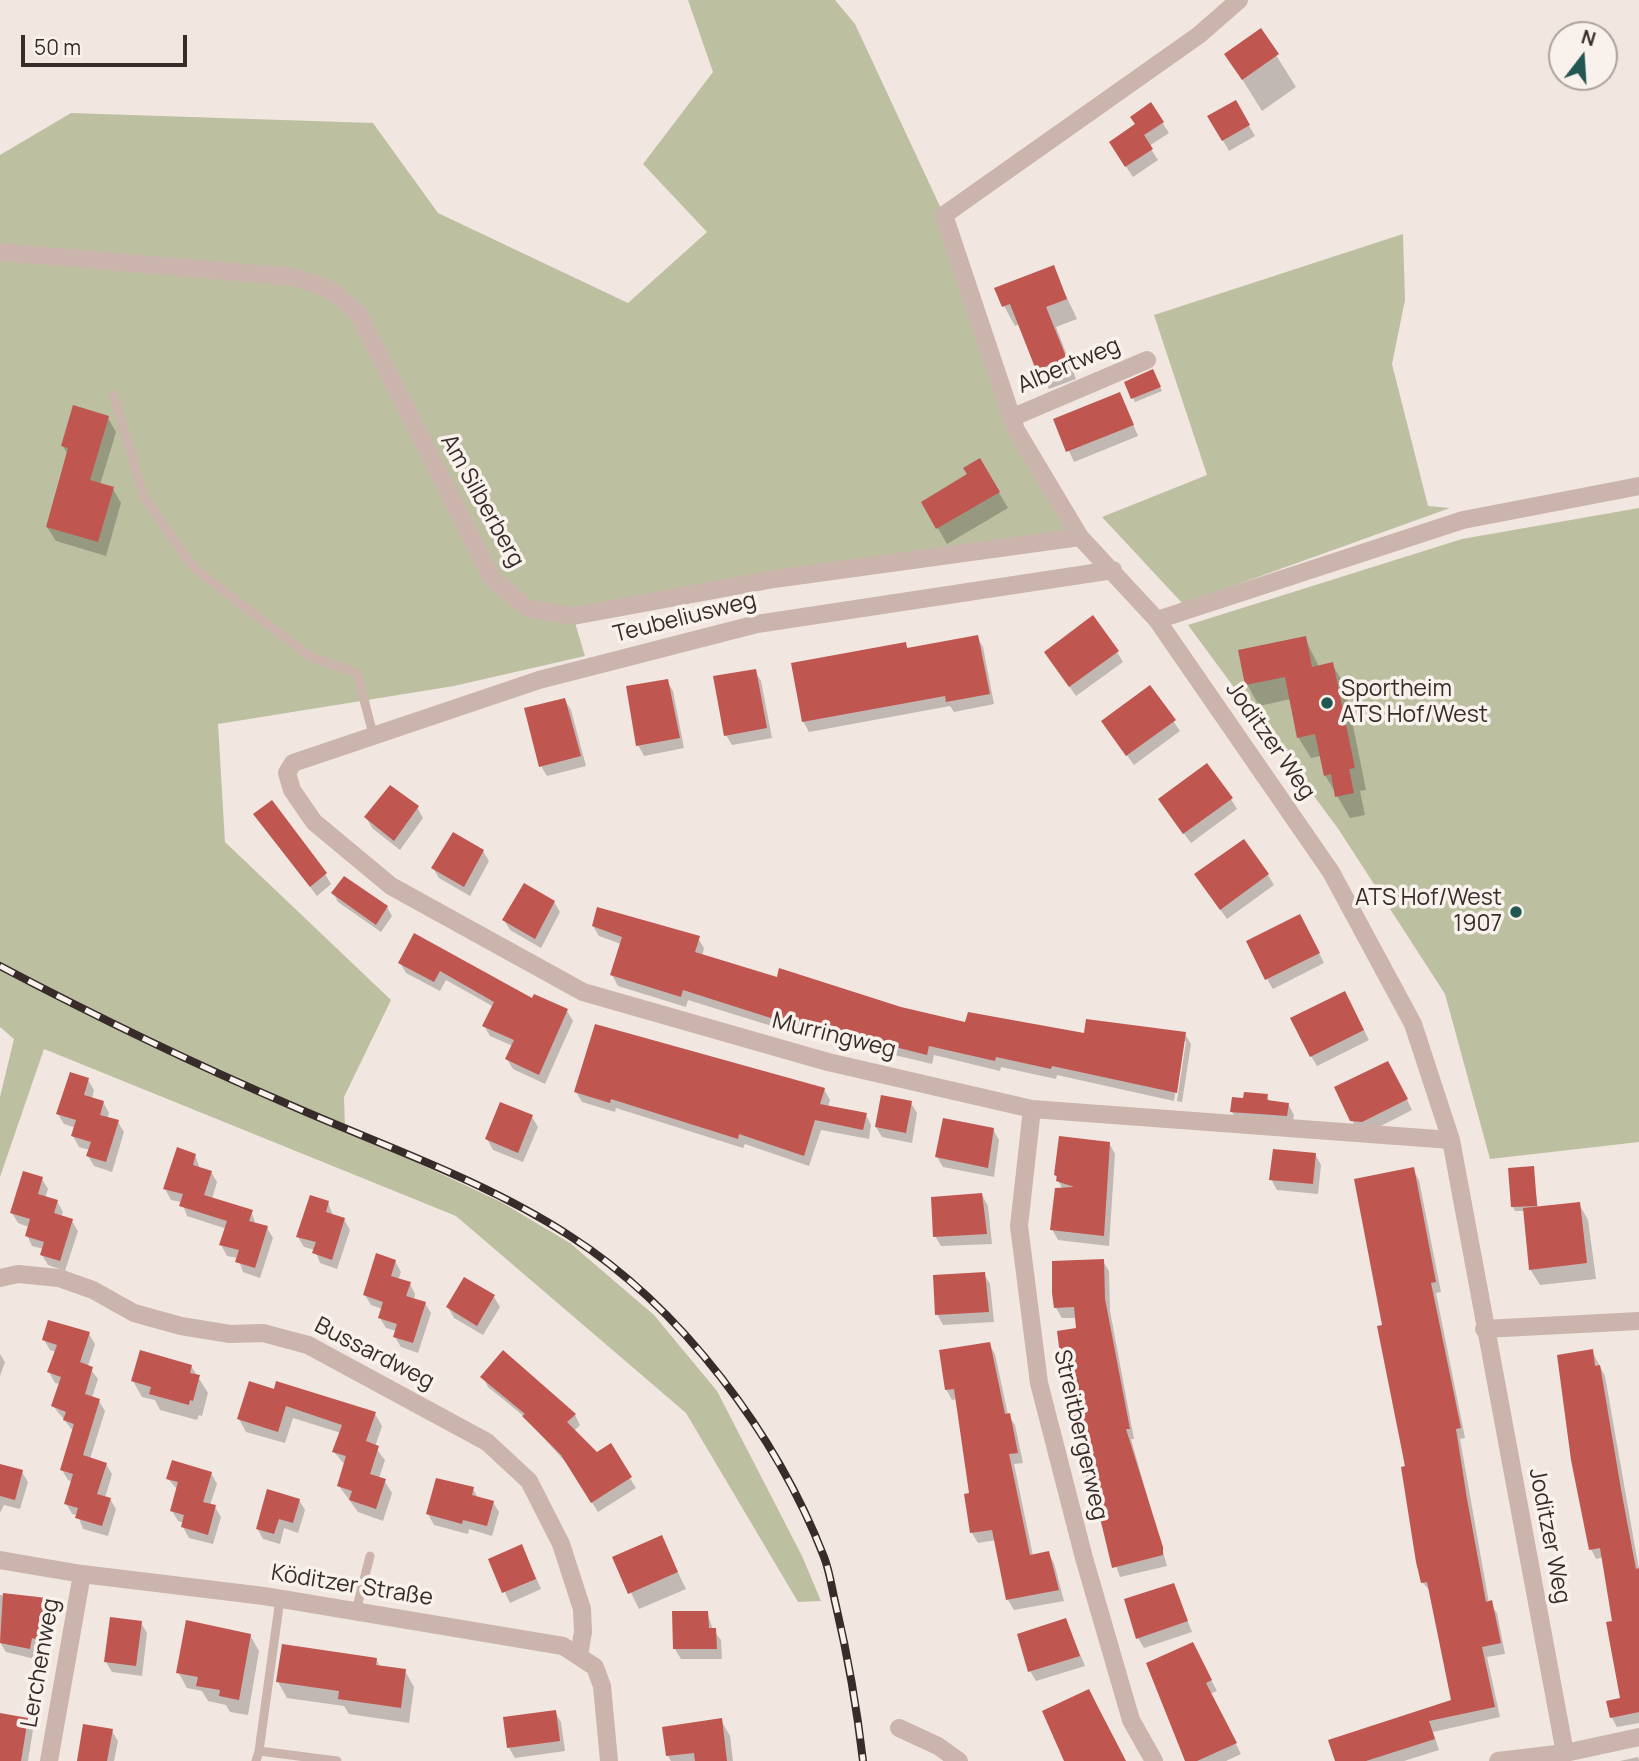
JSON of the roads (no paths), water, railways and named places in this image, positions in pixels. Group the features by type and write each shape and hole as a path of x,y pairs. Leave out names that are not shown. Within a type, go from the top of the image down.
{"street":[{"name":"Joditzer Weg","path":"1240,0 1199,34 944,215 1011,418 1080,537 1157,620 1331,872 1413,1024 1451,1140 1484,1329 1565,1753"},
{"name":"Am Silberberg","path":"0,252 294,277 331,290 358,313 492,578 527,608 573,616 774,579 1080,537"},
{"name":"Albertweg","path":"1011,418 1147,359"},
{"path":"1157,620 1463,520 1639,486"},
{"name":"Teubeliusweg","path":"287,773 293,763 539,680 757,624 1113,570"},
{"name":"Murringweg","path":"287,773 292,790 314,822 391,886 583,992 828,1062 1031,1109 1451,1140"},
{"name":"Streitbergerweg","path":"1031,1109 1020,1226 1039,1384 1084,1558 1131,1720 1154,1761"},
{"name":"Bussardweg","path":"0,1278 18,1274 59,1278 93,1290 134,1313 181,1326 230,1334 263,1333 308,1345 487,1442 529,1481 561,1544 582,1609 579,1655"},
{"path":"1484,1329 1639,1321"},
{"name":"Köditzer Straße","path":"0,1560 82,1574 356,1611 564,1646 579,1655"},
{"name":"Lerchenweg","path":"49,1761 82,1574"},
{"path":"579,1655 594,1667 602,1686 609,1761"},
{"path":"899,1728 938,1746 959,1761"},
{"path":"1498,1761 1565,1753 1639,1737"}],"lane":[{"path":"113,394 144,497 192,567 311,657 357,673 373,734"},
{"path":"356,1611 370,1556"},
{"path":"256,1761 280,1599"},
{"path":"259,1751 337,1761"}],"railway":[{"path":"0,966 217,1073 433,1165 503,1198 570,1236 611,1265 650,1299 721,1377 780,1465 804,1511 829,1575 852,1683 863,1761"}],"place":[{"name":"Sportheim ATS Hof/West","path":"1327,703"},
{"name":"ATS Hof/West 1907","path":"1516,912"}]}
